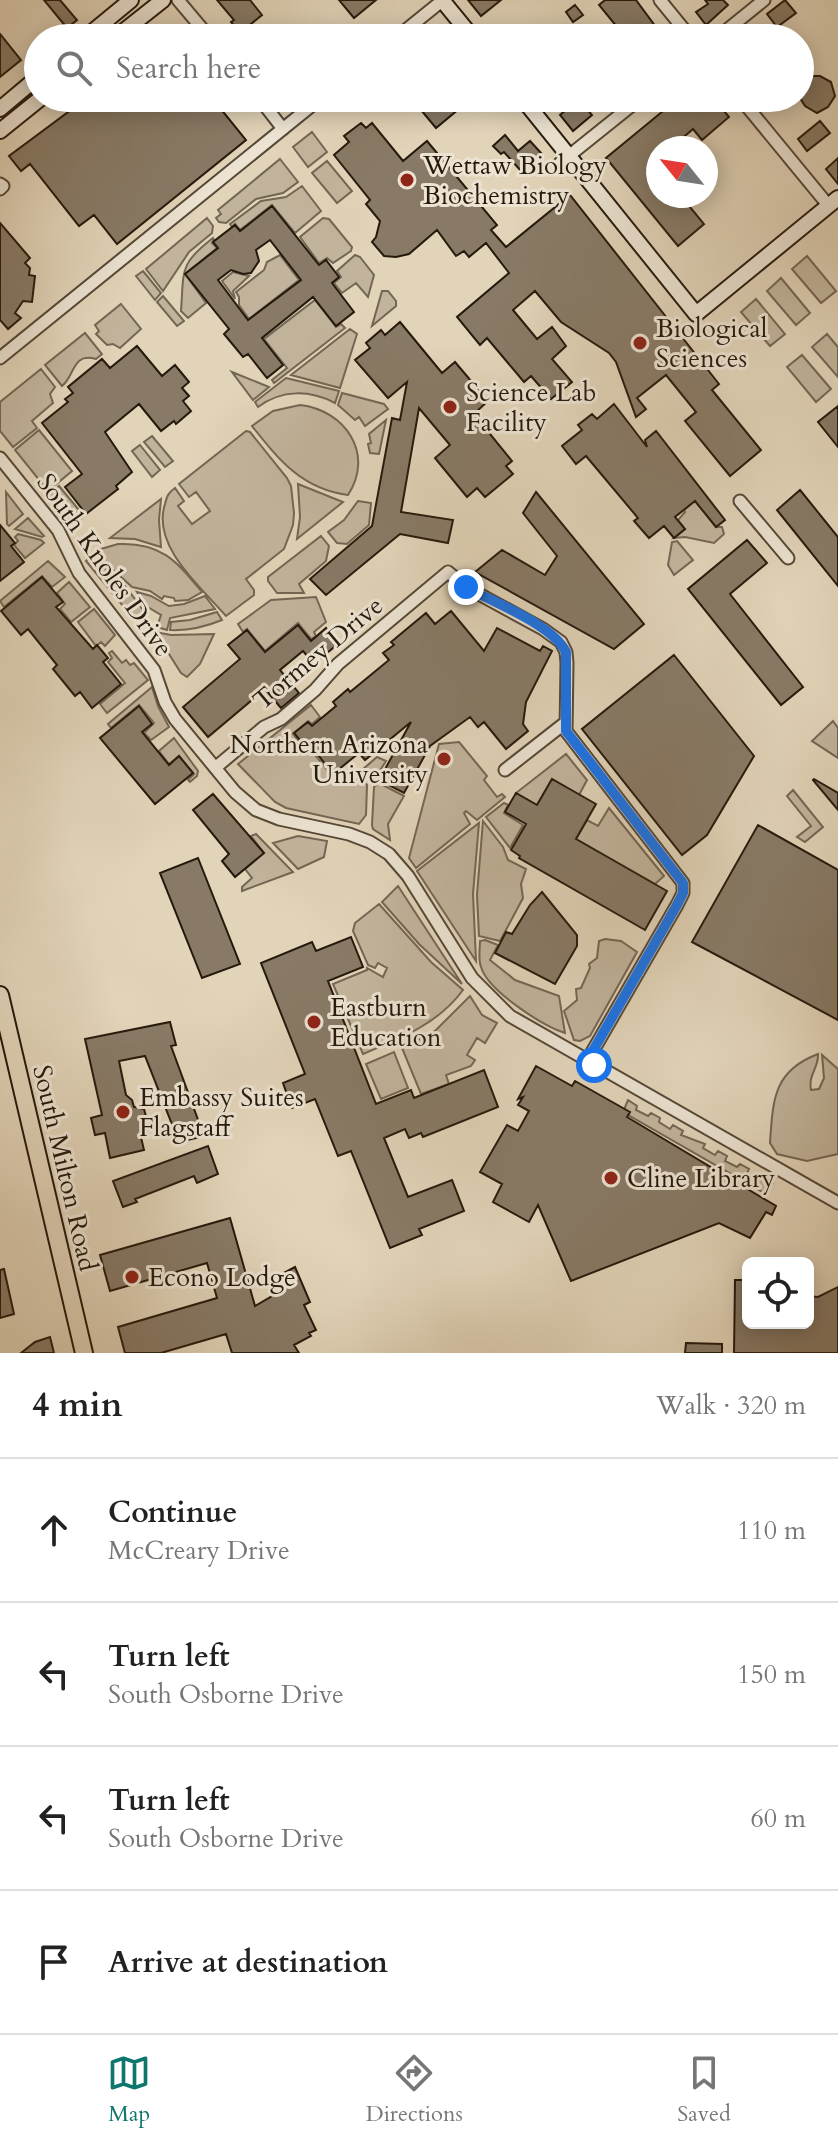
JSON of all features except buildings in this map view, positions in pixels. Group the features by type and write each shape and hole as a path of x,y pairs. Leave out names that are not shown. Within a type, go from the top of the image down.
{"main road":[{"name":"South Milton Road","path":"0,995 84,1353"}],"street":[{"path":"102,24 131,0"},
{"path":"133,24 163,0"},
{"path":"178,0 198,24"},
{"path":"413,24 442,0 462,24"},
{"path":"660,0 680,24"},
{"path":"734,24 764,0"},
{"path":"0,109 24,89"},
{"path":"0,131 24,112"},
{"path":"270,112 283,129"},
{"path":"0,358 304,112"},
{"path":"532,112 564,159 696,314 833,202 753,112"},
{"path":"564,159 623,112"},
{"name":"South Knoles Drive","path":"0,458 58,530 79,573 154,670 165,702 175,719 235,792 256,810 279,819 349,834 389,854 408,876 472,978 510,1016 838,1203"},
{"path":"740,501 788,558"},
{"name":"Tormey Drive","path":"215,768 264,727 281,719 315,690 338,664 448,572 466,587 561,642 567,663 565,723"},
{"path":"505,770 565,723"},
{"path":"565,723 566,731 575,744 680,875 683,883 683,893 587,1061"}],"shaded area":[{"path":"312,132 327,152 308,167 293,147"},
{"path":"280,159 298,182 283,193 256,199 226,223 219,222 216,218 221,214 218,210"},
{"path":"327,161 352,191 337,203 312,173"},
{"path":"302,186 321,211 295,233 272,205 240,230 235,224 232,227 230,224 261,201 286,197"},
{"path":"207,218 213,226 212,233 189,252 163,291 146,269"},
{"path":"323,218 329,219 352,247 351,251 333,263 327,258 319,263 300,237"},
{"path":"213,238 212,243 217,248 185,274 206,303 188,318 181,311 185,269 194,255"},
{"path":"280,255 299,280 249,319 239,305 236,292 264,270 267,262"},
{"path":"355,255 374,275 368,297 356,283 342,293 334,283 341,277 337,271"},
{"path":"807,256 836,291 821,303 792,269"},
{"path":"143,271 161,293 155,300 136,276"},
{"path":"233,272 249,276 233,291 235,299 222,281"},
{"path":"781,278 810,313 796,325 767,291"},
{"path":"382,291 388,291 396,306 372,326"},
{"path":"163,296 184,321 177,326 157,302"},
{"path":"756,299 785,334 770,346 741,312"},
{"path":"315,300 336,327 341,324 345,328 274,383 272,380 287,368 264,339"},
{"path":"121,304 141,329 120,348 107,345 96,334 99,331 95,325"},
{"path":"350,329 357,334 340,388 291,375"},
{"path":"85,333 102,354 96,359 78,362 62,386 45,365"},
{"path":"827,334 838,347 838,377 812,347"},
{"path":"802,355 831,389 816,402 787,367"},
{"path":"41,369 55,387 50,394 53,403 32,421 37,428 13,447 0,431 0,402"},
{"path":"232,372 269,387 253,400"},
{"path":"286,378 339,391 335,403 296,393 277,397 258,407 255,402"},
{"path":"342,393 384,404 388,409 365,426 359,417 355,420 338,405"},
{"path":"300,405 330,415 351,436 357,450 358,464 356,480 348,495 317,486 293,471 252,426 273,411"},
{"path":"386,420 379,454 370,453 369,434"},
{"path":"39,430 72,471 48,491 15,450"},
{"path":"246,431 250,432 291,486 293,525 284,549 246,579 254,595 226,616 181,565 165,535 163,520 167,497 175,488 184,501 178,506 192,524 210,511 196,492 189,497 179,484"},
{"path":"152,436 173,461 165,467 144,442"},
{"path":"140,445 160,470 152,477 132,451"},
{"path":"298,484 343,502 297,539 300,517"},
{"path":"59,486 84,516 73,525 48,495"},
{"path":"6,492 23,514 9,526 7,524"},
{"path":"692,497 716,527 722,527 724,534 714,543 674,538 685,529 678,520 685,512 682,505"},
{"path":"161,499 161,547 135,539 110,538"},
{"path":"358,501 371,503 369,525 347,544 337,543 328,532 344,520"},
{"path":"28,518 44,536 15,529"},
{"path":"18,534 44,543 25,558 14,545"},
{"path":"321,536 329,546 326,561 299,584 304,593 277,593 268,577"},
{"path":"677,541 693,560 674,575 668,565 672,542"},
{"path":"118,544 157,550 176,563 202,592 188,600 175,601 174,598 164,596 162,599 150,591 132,587 96,554 102,553 101,549"},
{"path":"91,556 125,586 144,611 143,615 132,617 86,561"},
{"path":"48,561 65,577 52,587 42,576 4,607 0,601"},
{"path":"69,582 90,607 71,622 60,609 65,604 57,593"},
{"path":"137,592 169,606 205,596 215,609 170,618 167,630 157,627 161,615 146,606"},
{"path":"316,597 326,622 311,639 298,623 265,651 247,629 243,632 238,624 271,600"},
{"path":"94,609 115,635 105,646 101,642 96,646 78,622"},
{"path":"217,612 222,620 197,628 170,630 171,622"},
{"path":"155,632 171,635 214,634 200,664 187,677 181,673"},
{"path":"112,651 122,663 126,660 130,665 134,663 148,680 107,713 100,704 125,683 108,662"},
{"path":"152,687 169,727 151,740 144,733 154,723 139,705 111,728 108,724"},
{"path":"311,705 320,717 312,724 308,721 293,734 303,747 307,745 333,777 346,778 355,770 367,785 366,815 359,824 286,808 275,802 238,764"},
{"path":"833,721 838,728 838,758 812,741"},
{"path":"174,738 198,771 190,782 188,780 194,774 179,756 169,764 159,751"},
{"path":"459,742 487,776 484,780 497,797 502,794 505,797 477,820 466,811 464,813 470,824 416,868 409,858 439,744"},
{"path":"566,754 587,780 579,795 552,779 537,805 516,793"},
{"path":"377,757 386,761 372,783 362,770"},
{"path":"379,783 404,796 388,824 390,840 373,829 372,825 374,787"},
{"path":"793,790 823,827 805,842 797,837 811,826 787,796"},
{"path":"504,803 508,805 504,813 523,825 510,848 486,817"},
{"path":"609,808 664,876 655,884 576,839 587,820 598,826"},
{"path":"483,821 503,847 508,860 526,869 521,884 523,898 500,941 479,936 477,895"},
{"path":"479,823 473,894 476,961 417,871"},
{"path":"256,834 293,872 242,891 242,887 252,878 245,869 264,853 251,836"},
{"path":"298,836 327,841 324,857 298,869 273,843"},
{"path":"398,886 462,984 419,944 382,902"},
{"path":"379,904 431,962 463,990 430,1021 405,1036 363,1054 333,984 367,968 383,977 387,968 378,963 375,968 368,965 353,931 355,923"},
{"path":"480,941 498,945 490,960 515,980 559,996 565,1033 531,1015 494,986 480,964"},
{"path":"599,941 621,941 637,952 590,1036 580,1041 574,1040 564,1011 577,1000 576,989 581,988 589,964 597,958"},
{"path":"470,996 482,1015 497,1023 485,1043 477,1038 467,1055 475,1060 471,1066 446,1075 449,1084 421,1094 402,1048 435,1031"},
{"path":"394,1052 408,1088 381,1099 366,1064"},
{"path":"818,1054 811,1090 819,1089 824,1078 822,1055 838,1069 838,1154 807,1161 777,1154 770,1143 772,1113 778,1089 792,1069"},
{"path":"628,1100 637,1106 636,1110 660,1118 659,1122 670,1129 673,1125 683,1131 681,1135 705,1144 703,1148 715,1155 718,1151 727,1156 725,1161 737,1167 740,1164 759,1180 762,1176 773,1183 766,1194 623,1112"}],"place":[{"name":"Wettaw Biology Biochemistry","path":"407,180"},
{"name":"Biological Sciences","path":"640,343"},
{"name":"Science Lab Facility","path":"450,407"},
{"name":"Northern Arizona University","path":"444,759"},
{"name":"Eastburn Education","path":"314,1022"},
{"name":"Embassy Suites Flagstaff","path":"123,1112"},
{"name":"Cline Library","path":"611,1178"},
{"name":"Econo Lodge","path":"132,1277"}],"route":[{"path":"466,587 561,642 567,663 566,731 680,875 683,883 683,893 677,905 587,1061 594,1065"}]}
